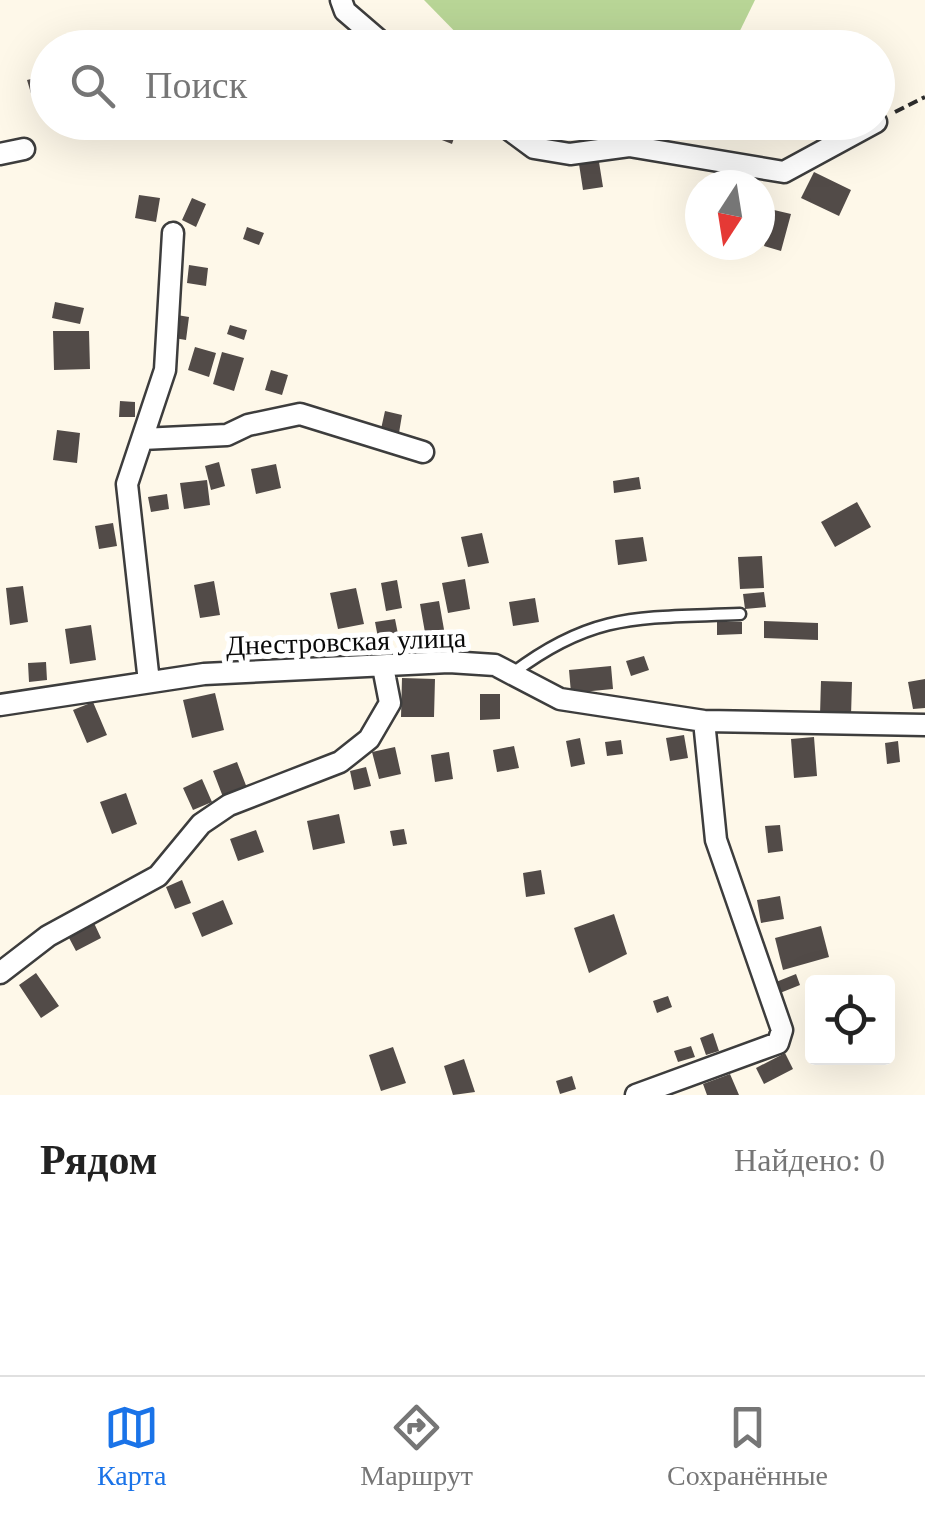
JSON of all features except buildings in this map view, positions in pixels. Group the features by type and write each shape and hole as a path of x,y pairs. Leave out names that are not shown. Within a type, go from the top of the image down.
{"street":[{"path":"341,0 346,11 368,30"},
{"path":"523,140 534,148 570,154 628,146 784,172 844,140"},
{"path":"0,154 24,149"},
{"path":"149,682 127,484 165,370 173,233"},
{"path":"142,438 227,435 248,425 300,414 423,452"},
{"name":"Днестровская улица","path":"0,706 149,682 358,664 382,667 449,662 495,665 560,698 704,721 925,725"},
{"path":"0,973 48,936 158,876 201,824 228,806 340,762 370,739 390,703 382,667"},
{"path":"636,1095 778,1042 782,1030 716,840 703,746 704,721"}],"lane":[{"path":"513,672 544,650 615,620 740,614"}],"path":[{"path":"895,112 925,96"}],"green space":[{"path":"424,0 755,0 740,30 453,30"}]}
